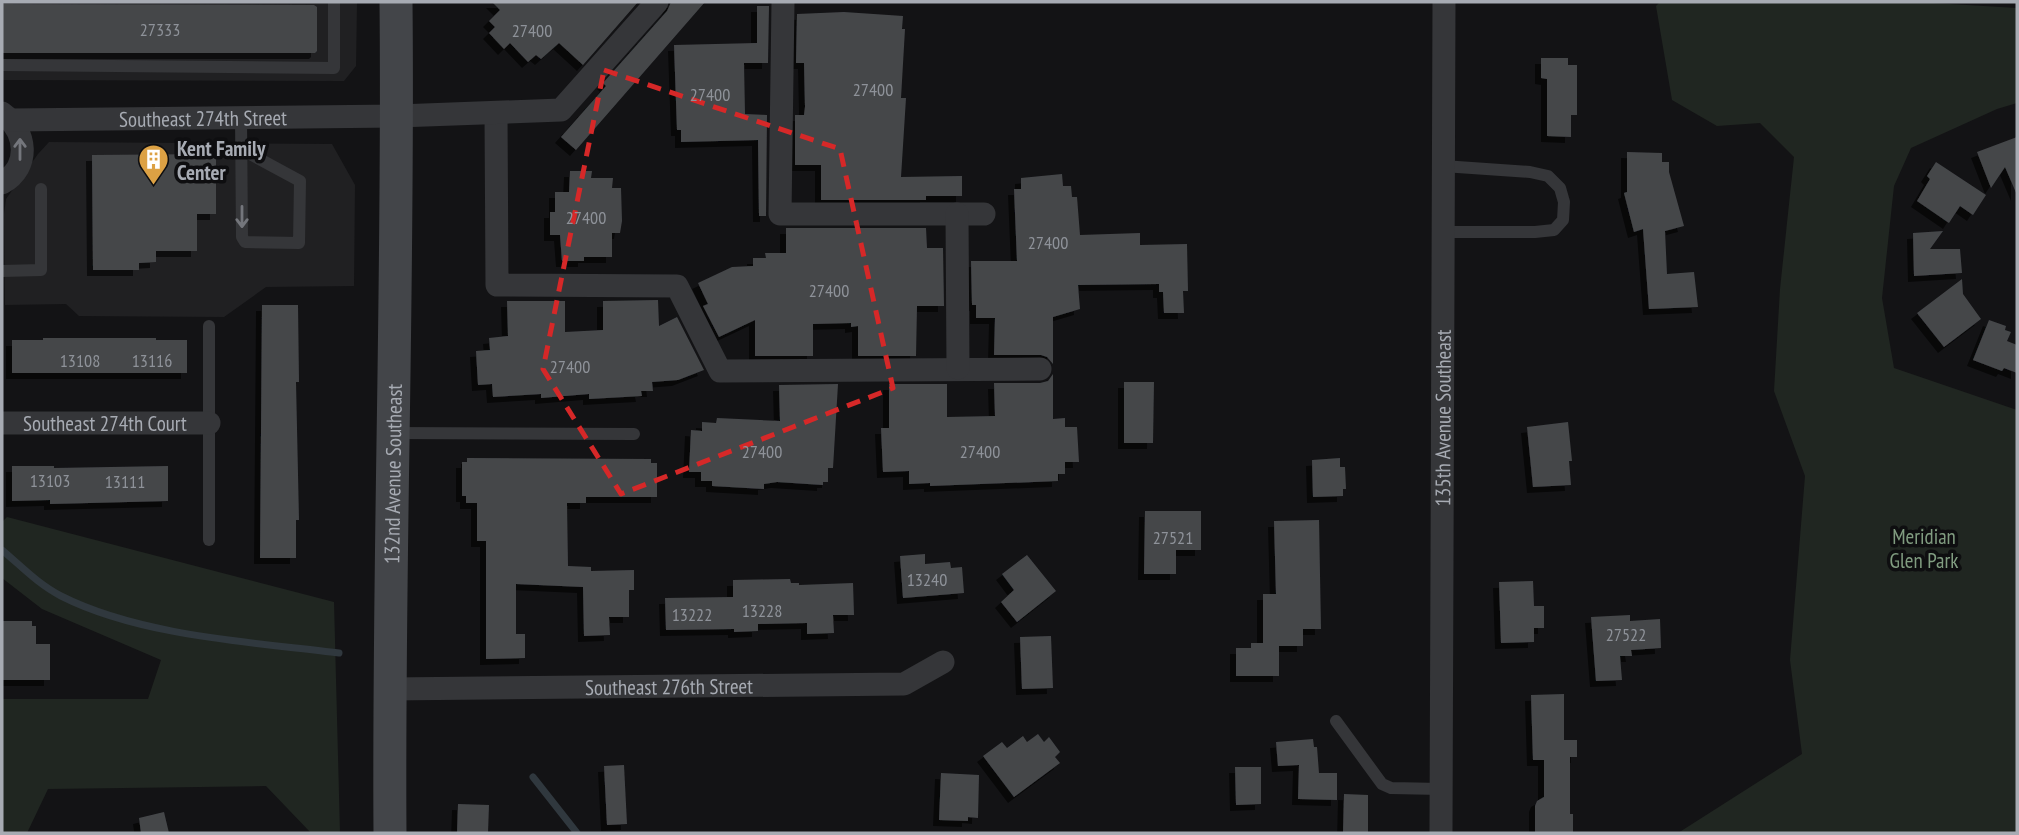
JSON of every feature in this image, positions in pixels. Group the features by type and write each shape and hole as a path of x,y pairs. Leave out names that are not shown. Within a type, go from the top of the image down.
{"main road":[{"name":"132nd Avenue Southeast","path":"390,833 388,689 397,116 396,2"}],"street":[{"path":"397,116 561,110 657,2"},
{"path":"783,2 780,214 985,214"},
{"name":"135th Avenue Southeast","path":"1441,833 1444,2"},
{"path":"496,114 497,285 677,286 720,371 1040,369"},
{"name":"Southeast 274th Street","path":"6,117 397,116"},
{"name":"Southeast 274th Street","path":"2,183 17,170 22,157 19,131 6,117"},
{"path":"957,214 958,368"},
{"name":"Southeast 274th Court","path":"2,423 209,423"},
{"name":"Southeast 276th Street","path":"388,689 904,684 943,662"}],"lane":[{"path":"2,65 334,68 334,2"},
{"path":"241,117 242,237 245,242 299,243 300,181 242,149"},
{"path":"1443,166 1530,172 1548,176 1560,188 1564,202 1563,220 1554,230 1443,232"},
{"path":"2,271 41,270 41,189"},
{"path":"209,326 209,540"},
{"path":"393,433 634,434"},
{"path":"1336,721 1382,784 1391,788 1441,789"}],"highlighted area":[{"path":"604,70 840,149 893,388 621,494 543,369"}],"shaded area":[{"path":"2,2 357,2 356,66 344,81 2,80"},
{"path":"49,142 332,144 355,185 354,286 266,287 224,317 79,316 66,304 5,305 6,199"}],"green space":[{"name":"Meridian Glen Park","path":"1660,2 1917,2 2017,8 2017,103 1997,109 1911,148 1894,186 1882,298 1894,368 2017,410 2017,833 1678,833 1802,754 1790,660 1805,476 1774,391 1780,289 1794,157 1760,123 1717,126 1672,100 1656,6"},
{"path":"7,517 334,602 340,833 311,833 266,786 48,789 27,833 2,833 2,699 148,699 161,660 42,609 2,578 2,522"}],"building":[{"path":"492,2 638,2 583,65 559,43 541,59 536,55 528,62 510,43 504,49 489,33 495,27 489,21 500,10"},
{"path":"671,2 705,2 576,150 561,137 606,86 603,83 667,11"},
{"path":"2,4 314,5 317,7 317,51 2,53"},
{"path":"757,6 769,6 768,63 744,63 745,114 767,115 766,216 759,216 758,140 681,142 681,130 677,130 674,45 757,43"},
{"path":"844,12 903,16 902,29 905,29 901,98 906,98 901,177 962,176 962,196 926,196 926,200 821,200 821,165 795,165 795,115 804,115 805,107 804,63 796,63 797,14"},
{"path":"1541,58 1568,58 1568,65 1577,65 1577,115 1571,115 1571,137 1547,136 1547,79 1541,78"},
{"path":"2017,137 2017,195 2005,167 1991,188 1977,152"},
{"path":"1627,152 1662,153 1662,162 1669,162 1669,172 1684,226 1665,231 1667,274 1694,272 1698,307 1649,309 1643,229 1634,232 1624,193 1627,192"},
{"name":"Kent Family Center","path":"216,154 216,214 197,214 197,251 156,251 156,262 139,263 139,270 93,270 92,155"},
{"path":"1936,162 1986,195 1973,215 1960,206 1949,223 1917,201"},
{"path":"570,171 592,171 591,178 613,178 612,188 621,188 622,221 620,233 612,233 612,257 584,257 584,261 562,261 560,235 550,235 550,212 555,212 555,192 569,192"},
{"path":"1062,174 1063,186 1071,186 1072,197 1077,197 1080,235 1140,233 1140,245 1187,244 1188,291 1183,291 1184,313 1164,313 1163,292 1159,292 1159,284 1078,285 1080,309 1053,317 1053,364 1041,355 994,355 995,318 976,318 976,305 972,305 971,261 1017,261 1014,189 1021,189 1021,178"},
{"path":"786,228 926,228 927,248 943,248 944,306 917,306 916,356 858,356 858,326 851,327 851,323 813,324 813,356 755,356 755,320 719,337 703,306 708,304 698,283 732,267 753,266 753,258 766,258 765,253 786,253"},
{"path":"1943,231 1930,249 1960,249 1962,273 1914,276 1913,233"},
{"path":"1962,279 1963,294 1981,319 1944,347 1917,313"},
{"path":"658,300 659,326 677,317 704,370 678,380 652,382 653,391 641,391 642,396 589,399 589,394 541,398 541,394 493,397 492,384 478,385 476,351 490,350 489,338 508,336 507,301 565,301 565,332 603,330 603,301"},
{"path":"262,305 298,305 299,382 296,382 299,520 296,520 296,558 260,558"},
{"path":"1989,320 2006,326 2005,330 2011,332 2007,341 2017,345 2017,373 2004,368 2002,371 1973,360"},
{"path":"12,340 187,340 187,373 12,373"},
{"path":"1053,374 1053,419 1065,418 1065,427 1077,427 1079,462 1065,462 1065,474 1058,474 1058,481 930,486 930,483 909,484 909,471 883,472 881,428 889,428 889,384 947,384 947,417 995,416 994,383 1040,383 1048,381"},
{"path":"1124,382 1154,382 1153,443 1124,443"},
{"path":"838,384 833,468 828,468 828,482 823,482 823,485 777,482 764,484 764,489 712,486 712,481 701,481 701,472 689,472 691,430 702,431 702,422 716,423 717,418 780,421 779,385"},
{"path":"1568,422 1572,461 1569,461 1571,485 1533,487 1527,427"},
{"path":"467,458 651,459 651,463 657,463 657,497 586,497 586,503 567,503 568,566 591,567 591,571 634,570 634,590 629,590 629,617 609,617 610,635 584,636 583,587 516,584 516,634 525,634 525,658 486,659 486,541 477,541 477,503 466,503 466,496 462,496 462,462 467,462"},
{"path":"1340,458 1340,467 1345,467 1346,489 1343,489 1343,496 1313,497 1312,460"},
{"path":"12,466 168,466 168,501 50,504 50,500 12,501"},
{"path":"1145,511 1201,511 1201,550 1176,550 1176,574 1144,574"},
{"path":"1319,520 1321,629 1303,629 1303,646 1279,646 1279,676 1236,676 1236,648 1251,648 1251,643 1263,643 1263,594 1276,594 1274,521"},
{"path":"925,554 925,564 950,562 951,568 962,567 964,593 903,598 900,556"},
{"path":"1027,555 1056,591 1017,622 1001,602 1014,590 1002,574"},
{"path":"790,579 791,583 799,585 853,583 854,615 833,615 834,633 807,634 807,623 758,624 758,631 666,630 665,598 733,597 733,580"},
{"path":"1533,581 1534,606 1544,606 1544,628 1534,628 1534,642 1501,643 1499,582"},
{"path":"1630,615 1630,621 1660,619 1661,648 1631,650 1632,656 1620,656 1622,680 1596,681 1591,617"},
{"path":"2,621 32,621 32,626 36,626 36,644 50,644 50,680 2,680"},
{"path":"1051,636 1053,688 1022,689 1020,637"},
{"path":"1564,694 1564,740 1577,740 1577,757 1570,757 1570,814 1573,814 1573,833 1535,833 1535,806 1537,801 1544,797 1544,760 1533,760 1531,695"},
{"path":"1038,734 1044,742 1049,737 1060,752 1055,757 1060,763 1014,797 983,756 1002,742 1007,748 1023,736 1027,742"},
{"path":"1313,739 1314,747 1317,747 1319,773 1337,773 1337,800 1298,799 1299,765 1278,766 1276,742"},
{"path":"624,765 627,824 607,825 604,766"},
{"path":"1235,767 1261,767 1261,804 1236,805"},
{"path":"941,773 979,775 978,818 968,817 968,821 939,820"},
{"path":"1344,794 1368,795 1368,833 1343,833"},
{"path":"458,804 489,805 488,833 457,833"},
{"path":"164,812 169,833 141,833 139,818"}],"waterway":[{"path":"2,550 53,592 125,620 160,629 233,641 339,653"},
{"path":"533,777 577,833"}],"place":[{"name":"Kent Family Center","path":"154,187"}]}
